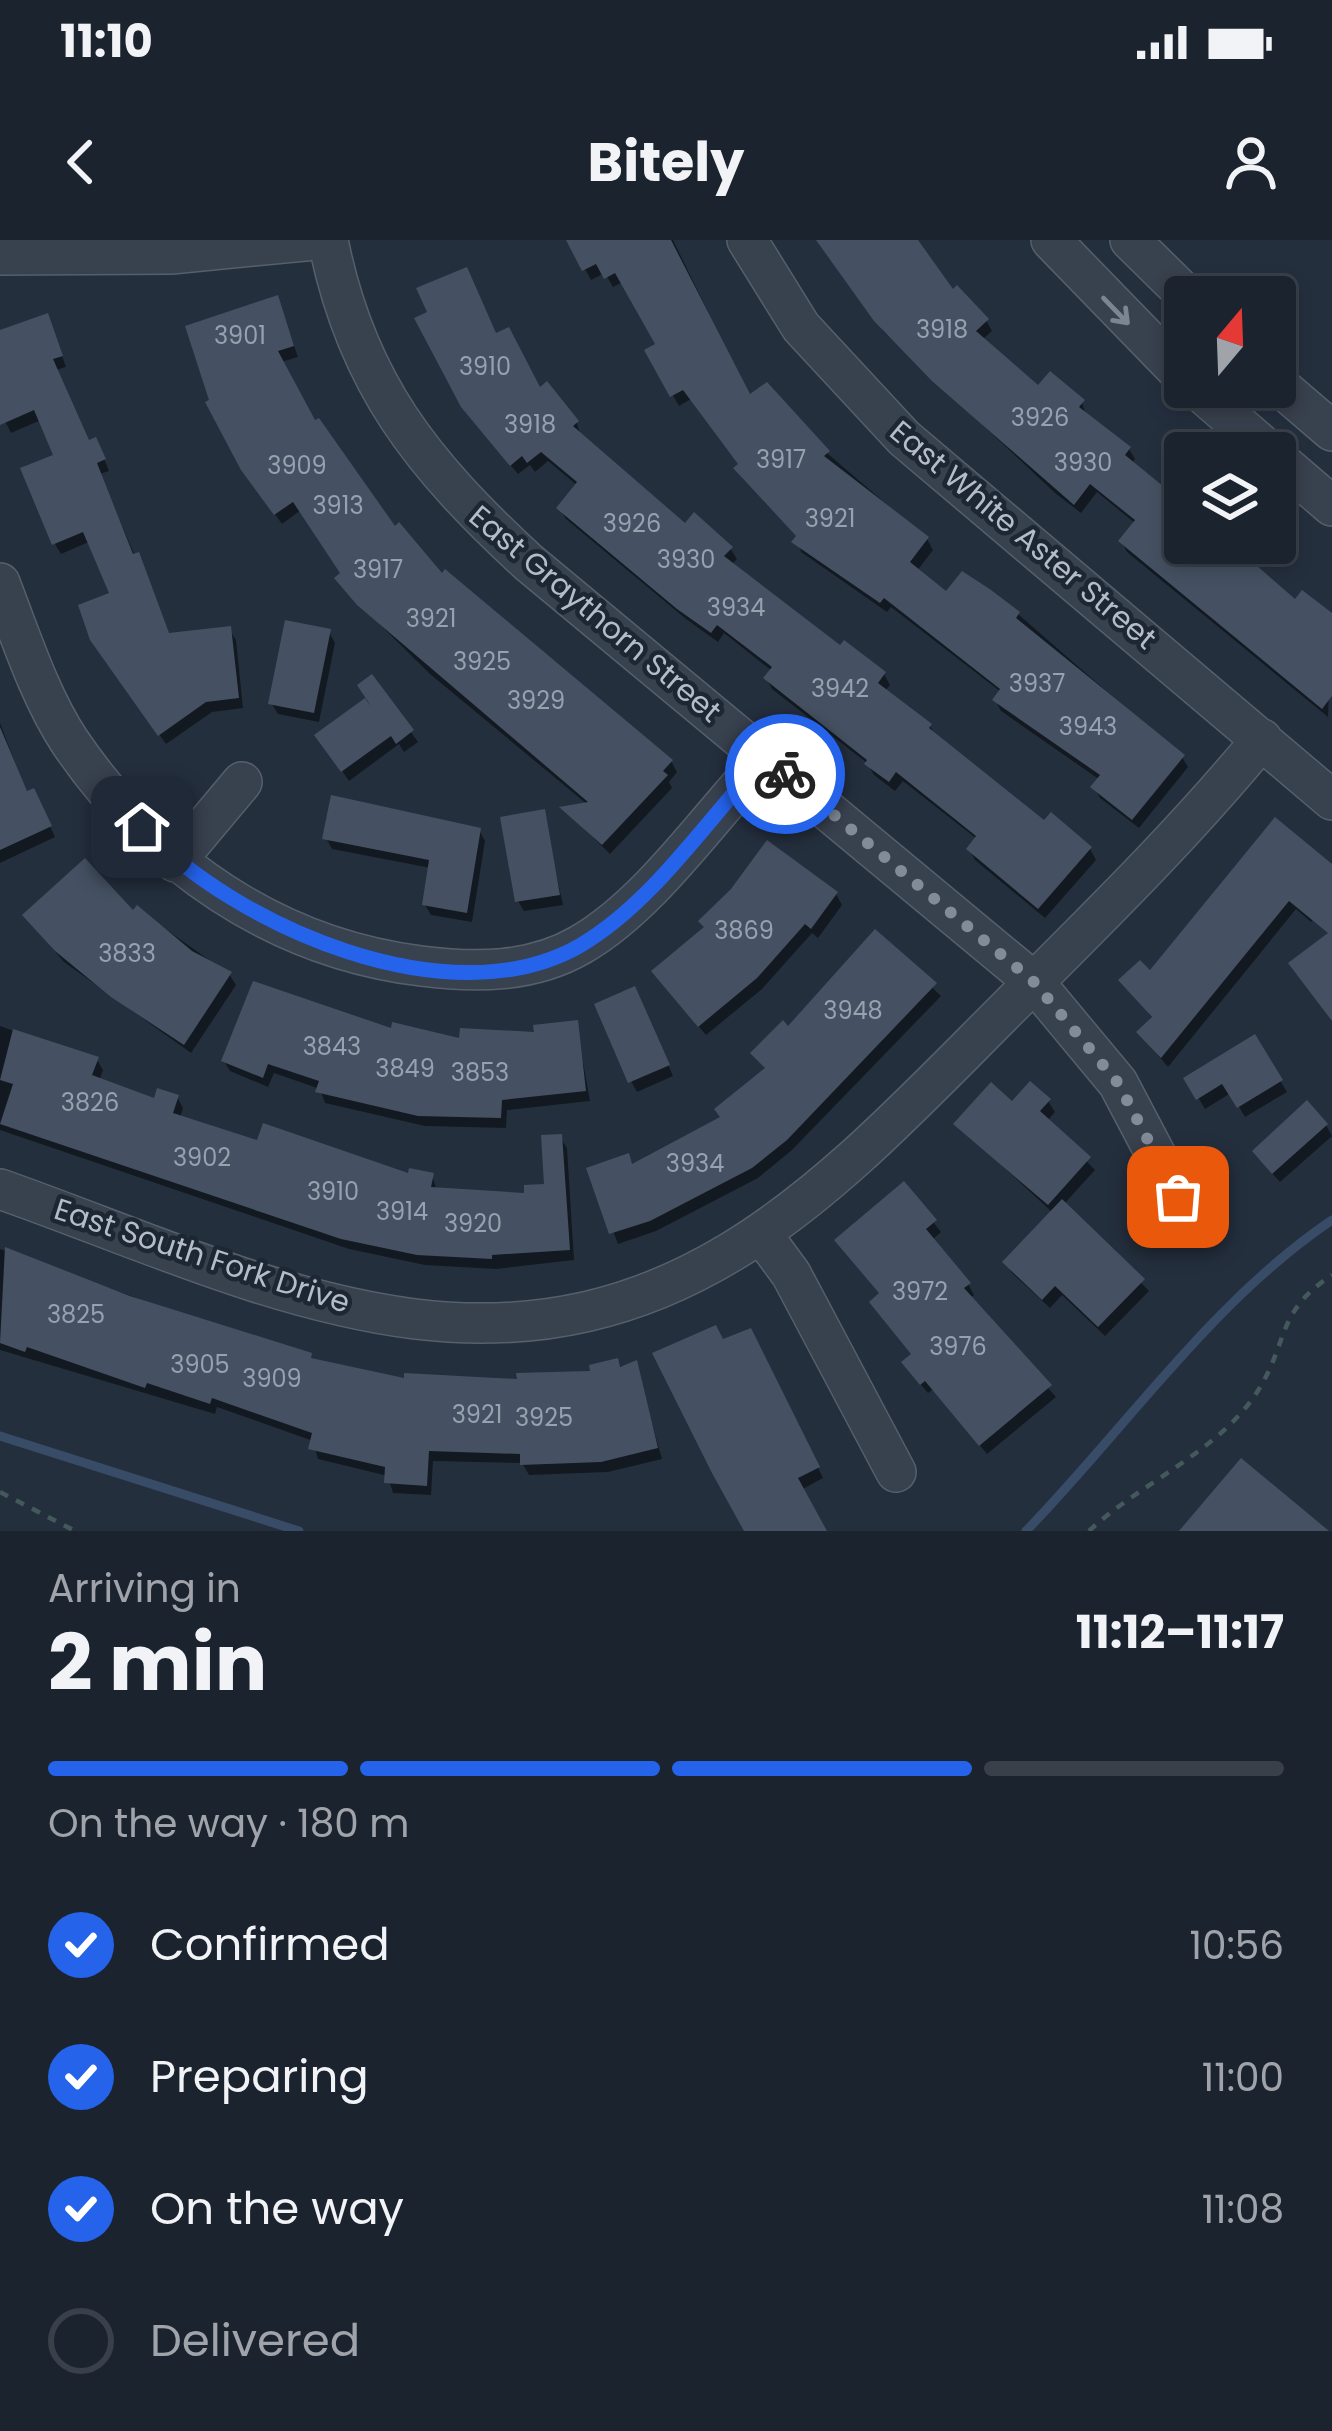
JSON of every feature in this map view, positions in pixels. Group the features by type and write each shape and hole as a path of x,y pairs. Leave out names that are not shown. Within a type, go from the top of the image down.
{"street":[{"path":"0,255 34,251 171,254 316,240"},
{"name":"East Graythorn Street","path":"328,240 340,304 370,374 410,441 452,493 528,562 1034,982 1118,1083 1178,1197"},
{"name":"East White Aster Street","path":"747,240 801,327 904,438 1332,800"},
{"path":"1051,240 1164,356"},
{"path":"1130,240 1166,276"},
{"path":"1296,400 1332,431"},
{"path":"1219,408 1247,432"},
{"path":"1296,475 1332,506"},
{"path":"4,606 68,740 175,862 266,920 374,960 492,970 541,964 582,945 628,910 766,757"},
{"name":"East South Fork Drive","path":"0,1189 327,1302 415,1319 475,1322 567,1316 723,1260 763,1236 844,1173 1156,864 1262,739"},
{"path":"175,862 242,782"},
{"path":"763,1236 791,1274 896,1472"}],"path":[{"path":"1089,1531 1232,1420 1259,1389 1292,1308 1332,1274"},
{"path":"0,1492 75,1531"}],"building":[{"path":"566,240 671,240 750,394 767,382 830,451 824,456 929,537 910,562 946,591 962,571 991,590 1020,612 1016,618 1185,755 1132,820 1090,787 1100,775 992,700 1000,689 884,598 880,603 791,542 796,536 733,468 738,464 683,390 670,397 644,350 655,344 615,273 604,279 596,264 582,271"},
{"path":"816,240 918,240 953,289 957,285 989,319 976,331 1038,385 1050,371 1085,400 1079,407 1131,447 1125,455 1164,487 1164,564 1255,564 1295,599 1302,590 1332,613 1332,696 1322,709 1118,541 1135,520 1090,484 1074,505 932,381 874,321"},
{"path":"467,267 496,333 509,327 540,387 547,381 579,421 573,426 685,523 694,512 733,547 724,556 840,645 844,640 886,672 878,683 932,724 929,728 1044,820 1051,812 1092,847 1038,909 966,849 976,836 896,772 889,782 864,764 867,760 763,678 772,667 717,625 711,633 677,609 556,508 577,482 541,452 527,463 522,456 510,466 461,407 414,318 427,312 416,288"},
{"path":"278,295 294,346 278,351 315,420 319,418 395,526 399,522 442,573 445,569 673,760 663,771 668,775 602,845 559,807 588,802 357,605 334,578 340,573 293,502 274,515 241,470 205,402 209,400 185,326"},
{"path":"48,313 63,356 53,359 89,440 96,437 106,459 97,463 133,554 139,552 169,633 231,626 239,698 206,702 158,736 90,640 78,605 109,593 83,532 52,545 20,468 53,455 34,410 0,425 0,330"},
{"path":"285,620 331,629 314,713 268,704"},
{"path":"372,674 414,730 396,744 391,736 341,772 314,735 365,698 371,706 357,685"},
{"path":"0,727 27,791 34,788 52,826 0,850"},
{"path":"331,795 481,828 467,913 422,905 429,860 322,839"},
{"path":"545,809 560,895 515,902 500,817"},
{"path":"1275,817 1332,864 1332,1021 1288,963 1328,933 1289,901 1161,1058 1136,1032 1152,1017 1118,980 1140,960 1150,970"},
{"path":"767,840 838,892 811,929 805,924 757,978 698,1027 651,971 704,927 698,921 731,889"},
{"path":"85,858 133,910 137,905 192,951 232,972 184,1045 111,997 55,951 22,915"},
{"path":"875,929 937,983 787,1140 752,1168 650,1221 609,1234 586,1168 629,1153 632,1164 720,1117 714,1109 765,1068 750,1053 783,1020 788,1026"},
{"path":"253,981 391,1028 392,1022 459,1038 460,1028 534,1032 533,1025 578,1020 586,1091 502,1100 501,1118 418,1116 315,1092 319,1081 268,1064 263,1078 221,1061"},
{"path":"635,986 670,1065 628,1083 594,1004"},
{"path":"13,1029 99,1057 92,1075 154,1098 157,1088 179,1095 173,1113 257,1140 263,1123 408,1173 409,1168 434,1173 431,1187 524,1193 524,1185 544,1184 541,1135 562,1134 570,1250 492,1255 492,1259 417,1255 341,1239 0,1124 13,1084 0,1080"},
{"path":"1255,1034 1283,1080 1237,1108 1222,1084 1196,1100 1183,1078"},
{"path":"1030,1081 1051,1099 1040,1111 1091,1157 1048,1205 953,1124 991,1082 1012,1101"},
{"path":"1307,1100 1328,1124 1272,1174 1252,1151"},
{"path":"904,1181 937,1220 926,1229 971,1283 964,1288 1052,1385 979,1446 925,1381 920,1385 901,1362 911,1354 869,1302 879,1293 834,1240"},
{"path":"1062,1199 1145,1279 1098,1327 1055,1286 1042,1300 1002,1262"},
{"path":"5,1247 130,1296 312,1353 311,1358 404,1378 404,1373 517,1379 516,1373 590,1371 589,1365 618,1358 620,1367 637,1360 658,1448 601,1462 520,1465 520,1454 429,1451 427,1486 384,1483 385,1467 308,1449 312,1433 212,1398 210,1404 147,1383 145,1388 27,1347 25,1352 0,1343"},
{"path":"716,1325 723,1339 751,1328 820,1467 798,1478 827,1531 744,1531 712,1473 652,1353"},
{"path":"1241,1458 1329,1531 1179,1531"}],"waterway":[{"path":"1026,1531 1209,1327 1288,1252 1332,1220"},
{"path":"0,1436 299,1531"}],"way so far":[{"path":"785,774 1034,982 1118,1083 1178,1197"}],"route":[{"path":"142,827 175,862 208,886 310,939 374,960 492,970 541,964 582,945 628,910 766,757 785,774"}]}
